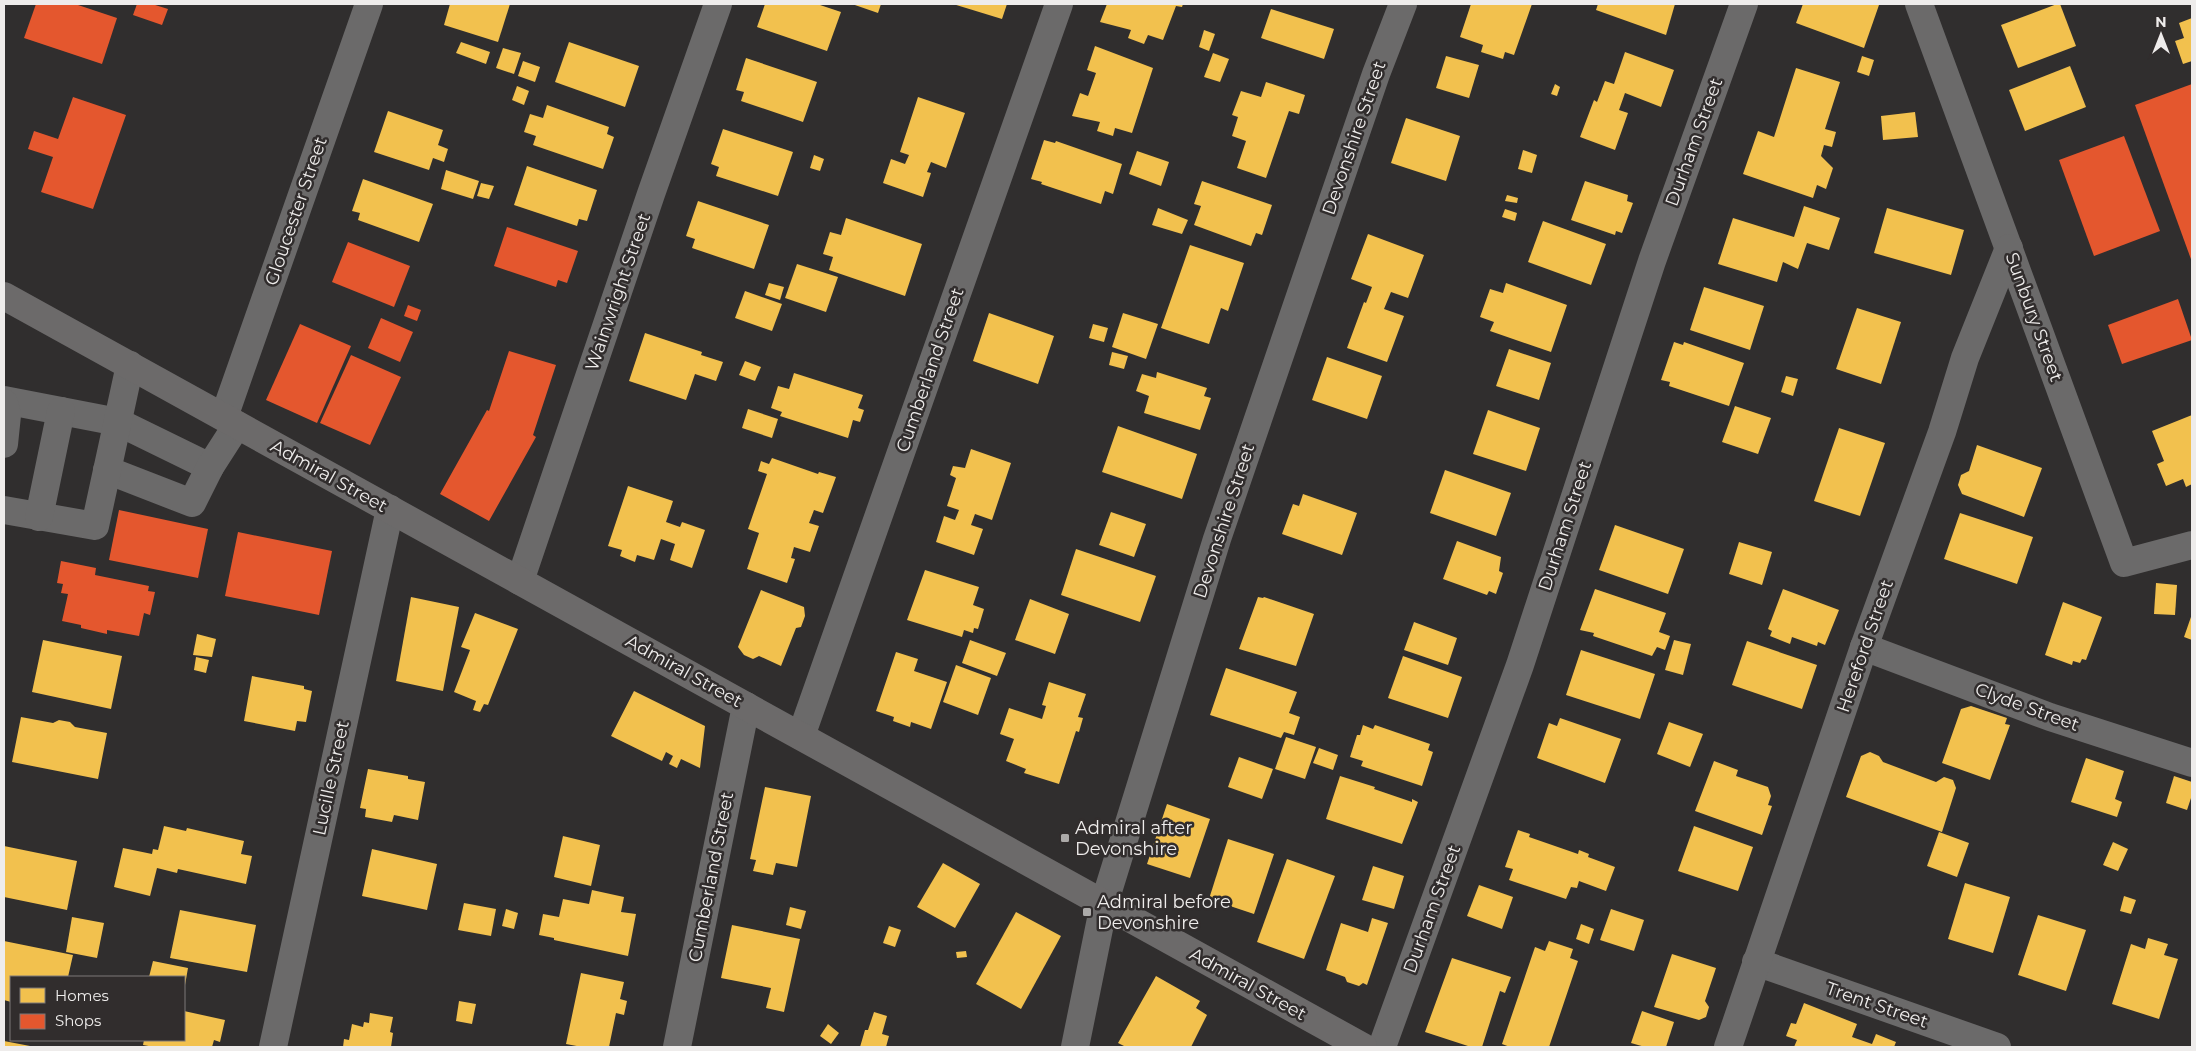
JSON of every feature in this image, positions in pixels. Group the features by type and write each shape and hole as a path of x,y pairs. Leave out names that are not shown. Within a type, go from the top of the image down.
{"main road":[{"name":"Admiral Street","path":"4,296 1363,1047"}],"street":[{"name":"Gloucester Street","path":"107,470 192,503 231,421 369,4"},
{"name":"Wainwright Street","path":"520,581 651,194 718,4"},
{"name":"Cumberland Street","path":"801,736 1058,4"},
{"name":"Devonshire Street","path":"1075,1047 1104,904 1217,539 1376,74 1403,4"},
{"name":"Durham Street","path":"1382,1047 1520,664 1652,261 1744,4"},
{"name":"Sunbury Street","path":"1919,4 2124,564 2192,545"},
{"name":"Hereford Street","path":"1728,1047 1864,647 1942,432 1965,358 2009,248"},
{"path":"4,510 95,526 130,366"},
{"path":"4,444 7,414 4,402 118,422 210,467"},
{"path":"40,517 61,411"},
{"name":"Lucille Street","path":"273,1047 390,509"},
{"name":"Clyde Street","path":"1864,647 2050,716 2192,763"},
{"name":"Cumberland Street","path":"676,1047 746,706"},
{"name":"Trent Street","path":"1756,962 1997,1047"}],"building: Homes":[{"path":"450,4 510,4 498,42 444,25"},
{"path":"765,4 817,4 841,12 827,51 757,27"},
{"path":"852,4 881,4 878,13"},
{"path":"953,4 1007,4 1002,19"},
{"path":"1107,4 1183,4 1182,7 1176,6 1163,40 1148,35 1144,44 1128,38 1131,30 1100,22"},
{"path":"1471,4 1532,4 1514,55 1505,52 1503,59 1481,52 1483,45 1460,37"},
{"path":"1598,4 1675,4 1666,35 1596,10"},
{"path":"1803,4 1879,5 1864,48 1796,23"},
{"path":"2060,4 2076,46 2018,68 2001,25"},
{"path":"1271,9 1334,29 1324,59 1261,38"},
{"path":"2192,18 2192,61 2183,64 2175,41 2184,38 2179,23"},
{"path":"1204,30 1215,34 1209,51 1199,47"},
{"path":"461,42 490,52 486,64 456,53"},
{"path":"569,42 639,66 625,107 555,82"},
{"path":"1095,46 1153,68 1132,133 1115,128 1113,136 1097,131 1100,122 1072,116 1080,93 1088,96 1096,73 1087,70"},
{"path":"503,48 521,53 514,74 496,68"},
{"path":"1625,52 1674,70 1661,107 1625,93 1619,110 1628,113 1615,150 1580,137 1594,100 1597,102 1605,81 1614,84"},
{"path":"1213,53 1229,59 1220,82 1204,77"},
{"path":"1446,56 1479,65 1469,98 1436,88"},
{"path":"1862,56 1874,60 1869,76 1857,72"},
{"path":"746,58 817,82 803,122 741,101 744,92 736,90"},
{"path":"523,61 540,67 535,82 518,76"},
{"path":"2070,66 2086,107 2025,131 2009,90"},
{"path":"1796,68 1840,82 1825,129 1836,132 1832,147 1824,145 1821,156 1833,168 1826,189 1817,185 1813,198 1743,174 1758,131 1774,137"},
{"path":"1266,82 1305,95 1299,114 1289,111 1266,178 1237,168 1246,141 1232,136 1238,117 1232,115 1241,91 1261,97"},
{"path":"1555,84 1560,87 1557,96 1551,94"},
{"path":"517,86 529,91 524,105 512,100"},
{"path":"918,97 965,113 946,168 931,162 927,172 931,173 923,197 883,183 891,159 905,164 909,155 900,152"},
{"path":"547,105 609,127 607,134 614,137 603,169 533,145 536,136 524,132 530,114 543,118"},
{"path":"388,111 443,130 438,145 448,149 444,162 433,158 429,170 374,152"},
{"path":"1915,112 1918,137 1883,140 1881,116"},
{"path":"1406,118 1460,136 1446,181 1391,163"},
{"path":"723,129 793,152 778,196 716,176 719,167 711,164"},
{"path":"1044,140 1055,143 1056,141 1122,164 1113,194 1105,191 1101,204 1031,179"},
{"path":"1523,150 1537,155 1532,173 1518,169"},
{"path":"1137,151 1169,162 1161,186 1129,174"},
{"path":"814,155 824,159 820,171 810,168"},
{"path":"527,166 597,190 587,221 579,219 577,226 514,205"},
{"path":"446,170 479,181 473,199 441,189"},
{"path":"363,179 433,204 419,242 358,220 360,213 352,211"},
{"path":"1202,181 1272,205 1262,235 1256,233 1251,246 1194,225 1201,206 1194,204"},
{"path":"1585,181 1628,195 1627,201 1633,203 1622,233 1616,231 1615,235 1571,220"},
{"path":"481,183 494,186 489,199 477,196"},
{"path":"1507,195 1518,198 1517,203 1505,201"},
{"path":"698,201 769,225 754,269 692,248 695,239 686,236"},
{"path":"1804,206 1840,218 1829,250 1807,243 1798,269 1783,262 1777,282 1718,264 1733,218 1794,237"},
{"path":"1158,208 1188,220 1182,234 1152,225"},
{"path":"1887,208 1964,230 1951,275 1874,253"},
{"path":"1505,209 1517,213 1515,221 1502,217"},
{"path":"846,218 922,244 905,296 829,270 833,257 823,254 830,232 841,235"},
{"path":"1543,221 1606,244 1591,285 1528,262"},
{"path":"1368,234 1424,255 1408,298 1391,292 1384,309 1404,316 1387,362 1347,348 1364,302 1366,303 1372,287 1351,279"},
{"path":"1190,245 1244,263 1228,311 1221,308 1209,344 1161,328"},
{"path":"797,264 838,277 826,312 785,298"},
{"path":"769,283 784,287 780,300 765,295"},
{"path":"1506,283 1567,305 1551,352 1490,331 1494,322 1480,317 1490,289 1503,293"},
{"path":"1704,287 1764,306 1750,350 1690,330"},
{"path":"745,291 782,304 772,331 735,318"},
{"path":"1857,308 1901,322 1881,384 1836,369"},
{"path":"989,313 1054,336 1038,384 973,361"},
{"path":"1123,313 1158,324 1146,359 1112,347"},
{"path":"1093,324 1108,328 1104,342 1089,338"},
{"path":"645,333 702,352 701,355 723,362 716,381 695,374 686,400 629,381"},
{"path":"1674,342 1683,345 1684,342 1744,363 1729,406 1669,386 1670,382 1661,380"},
{"path":"1509,349 1551,363 1539,400 1496,386"},
{"path":"1112,352 1128,356 1124,369 1109,365"},
{"path":"1327,357 1382,376 1367,419 1312,400"},
{"path":"745,361 761,367 755,381 739,375"},
{"path":"1157,372 1207,388 1204,396 1211,398 1200,430 1144,413 1149,396 1136,391 1142,374 1156,378"},
{"path":"794,373 863,395 858,408 864,410 860,422 853,420 848,438 780,416 782,412 771,408 778,386 789,389"},
{"path":"1786,376 1798,379 1793,396 1781,392"},
{"path":"1735,406 1771,418 1758,454 1722,442"},
{"path":"748,409 778,419 772,438 742,428"},
{"path":"1488,410 1540,428 1526,471 1473,454"},
{"path":"2192,415 2192,484 2186,487 2183,479 2166,486 2157,464 2164,461 2152,431"},
{"path":"1118,426 1197,454 1182,499 1102,472"},
{"path":"1839,428 1885,443 1860,516 1814,501"},
{"path":"1977,445 2042,468 2024,517 1962,494 1958,485 1961,475 1969,471"},
{"path":"971,449 1011,463 992,520 975,514 971,525 983,529 974,555 936,542 944,516 955,520 959,510 947,506 956,478 950,475 953,466 965,468"},
{"path":"772,458 818,474 819,472 836,477 823,513 814,510 809,523 819,526 810,552 794,547 791,558 795,559 787,583 747,569 759,533 748,529 767,474 758,471 761,461 769,464"},
{"path":"1445,470 1511,493 1496,536 1430,513"},
{"path":"628,486 673,501 666,522 680,527 682,522 705,530 692,568 670,560 675,544 661,539 654,560 637,555 635,562 620,556 622,550 608,546"},
{"path":"1303,494 1357,513 1342,555 1282,534 1293,504 1299,506"},
{"path":"1111,512 1146,524 1134,557 1099,545"},
{"path":"1960,513 2033,537 2017,584 1944,559"},
{"path":"1615,525 1684,549 1668,594 1599,570"},
{"path":"1457,541 1501,557 1499,571 1503,573 1496,594 1489,591 1487,595 1443,579"},
{"path":"1739,542 1772,552 1762,585 1729,574"},
{"path":"1076,549 1156,576 1140,622 1061,595"},
{"path":"925,570 979,587 973,605 984,609 978,629 974,628 973,633 964,630 962,637 907,620"},
{"path":"2156,583 2177,585 2175,615 2154,614"},
{"path":"1595,589 1666,613 1659,632 1670,636 1665,650 1657,647 1652,656 1593,636 1594,633 1580,630"},
{"path":"1783,589 1839,610 1825,645 1818,642 1817,646 1792,637 1790,644 1770,636 1772,631 1768,629"},
{"path":"761,590 804,607 805,616 801,627 796,628 781,666 759,656 753,659 744,655 738,647"},
{"path":"411,597 459,607 443,691 396,681"},
{"path":"1258,597 1264,597 1314,614 1296,666 1239,649"},
{"path":"1030,599 1069,614 1055,654 1015,640"},
{"path":"2063,602 2102,617 2086,660 2082,659 2080,663 2073,661 2072,665 2045,655"},
{"path":"475,613 518,629 488,705 484,704 480,712 473,710 476,701 454,692 470,650 461,647"},
{"path":"2192,614 2192,640 2184,637"},
{"path":"1414,622 1457,638 1448,665 1404,650"},
{"path":"197,634 216,639 212,657 193,655"},
{"path":"43,640 122,656 111,709 32,692"},
{"path":"970,640 1006,653 997,676 962,663"},
{"path":"1674,640 1691,644 1683,675 1665,670"},
{"path":"1747,641 1817,665 1802,709 1732,685"},
{"path":"1581,650 1655,674 1640,719 1566,695"},
{"path":"896,652 918,659 914,671 947,682 931,729 911,722 910,727 893,721 894,717 876,711"},
{"path":"1403,656 1462,677 1448,718 1388,698"},
{"path":"196,657 209,660 206,673 194,670"},
{"path":"956,665 991,678 978,715 943,702"},
{"path":"1226,668 1297,692 1289,713 1300,717 1294,735 1284,732 1281,738 1210,715"},
{"path":"252,676 304,686 304,689 312,691 306,722 297,721 295,731 244,721"},
{"path":"1049,682 1086,694 1078,717 1083,718 1079,732 1076,731 1059,784 1024,773 1026,769 1006,761 1014,739 1000,734 1009,708 1042,719 1046,706 1042,705"},
{"path":"634,691 705,726 700,768 681,759 677,768 669,764 673,756 666,752 662,761 611,736"},
{"path":"1971,706 2007,718 2005,724 2010,725 1990,780 1942,763 1961,709"},
{"path":"21,717 53,723 59,720 70,722 75,727 107,733 98,779 12,762"},
{"path":"1560,718 1621,739 1605,783 1537,758 1549,723 1557,726"},
{"path":"1669,722 1703,734 1690,767 1657,754"},
{"path":"1363,725 1373,729 1375,725 1430,744 1428,750 1433,752 1422,786 1361,766 1363,761 1350,757 1357,735 1360,735"},
{"path":"1286,737 1316,747 1305,779 1275,769"},
{"path":"1319,748 1338,755 1333,770 1313,763"},
{"path":"1870,752 1879,756 1883,762 1936,782 1944,777 1953,780 1956,788 1942,832 1846,797 1861,756"},
{"path":"1239,757 1273,769 1262,799 1228,787"},
{"path":"2086,758 2124,771 2115,799 2122,802 2117,817 2071,802"},
{"path":"1714,761 1738,770 1736,776 1768,787 1771,796 1768,805 1772,806 1762,835 1695,811"},
{"path":"368,769 408,776 408,779 425,782 418,820 394,815 392,822 365,817 366,809 360,808"},
{"path":"1340,776 1375,787 1374,789 1412,802 1412,799 1418,802 1402,844 1326,819"},
{"path":"2174,776 2192,782 2192,795 2187,810 2166,803"},
{"path":"765,787 811,796 797,867 776,863 773,875 753,871 756,860 750,859"},
{"path":"1167,804 1210,819 1190,878 1147,864"},
{"path":"164,826 186,831 187,828 244,841 241,854 252,856 246,884 178,869 177,873 157,868 150,896 114,887 123,848 152,854 153,849 158,850"},
{"path":"1694,826 1753,847 1738,891 1678,871"},
{"path":"1518,830 1530,834 1529,837 1578,854 1579,850 1589,854 1588,857 1615,867 1606,891 1579,881 1577,888 1571,887 1566,899 1509,880 1513,869 1505,867"},
{"path":"1939,832 1969,843 1957,877 1927,866"},
{"path":"563,836 600,845 591,886 554,877"},
{"path":"1228,839 1274,854 1254,914 1209,899"},
{"path":"2113,842 2128,849 2118,871 2103,865"},
{"path":"4,846 77,861 67,910 4,897"},
{"path":"372,849 437,864 427,910 362,896"},
{"path":"1287,859 1335,876 1304,959 1257,942"},
{"path":"943,863 980,884 955,928 917,907"},
{"path":"1373,866 1404,876 1394,909 1362,900"},
{"path":"1965,883 2010,897 1993,953 1948,939"},
{"path":"1479,885 1513,897 1502,929 1467,916"},
{"path":"592,890 624,897 621,912 636,914 628,956 539,935 543,914 559,917 563,899 589,904"},
{"path":"2124,896 2136,900 2131,914 2120,911"},
{"path":"464,903 496,909 491,936 458,930"},
{"path":"790,907 806,911 801,929 786,925"},
{"path":"506,909 518,913 514,929 502,926"},
{"path":"1611,909 1644,920 1634,951 1600,940"},
{"path":"180,910 256,925 247,972 170,958"},
{"path":"1016,912 1061,936 1021,1009 976,984"},
{"path":"2038,915 2086,930 2066,991 2018,975"},
{"path":"72,917 104,923 97,958 66,952"},
{"path":"1372,918 1388,923 1367,985 1363,983 1359,986 1347,982 1345,977 1326,970 1341,923 1368,932"},
{"path":"1581,924 1594,929 1589,944 1576,939"},
{"path":"732,925 800,939 784,1012 766,1008 771,988 721,978"},
{"path":"889,926 901,930 895,947 883,943"},
{"path":"2148,938 2168,944 2164,955 2178,959 2159,1019 2112,1004 2131,944 2145,949"},
{"path":"4,941 73,955 68,976 10,976 10,1002 4,1000"},
{"path":"1549,941 1573,949 1570,958 1578,961 1549,1047 1510,1047 1502,1044 1535,947 1545,951"},
{"path":"966,951 967,957 957,958 956,952"},
{"path":"1672,954 1716,968 1705,1001 1709,1007 1706,1017 1699,1020 1654,1007"},
{"path":"1452,958 1511,977 1505,993 1500,991 1482,1047 1471,1047 1425,1032"},
{"path":"153,961 188,968 185,985 185,976 149,976"},
{"path":"581,973 624,982 620,999 627,1001 624,1015 616,1013 609,1047 582,1047 566,1044"},
{"path":"1156,976 1200,1001 1196,1008 1207,1015 1191,1047 1126,1047 1118,1043"},
{"path":"459,1001 476,1004 472,1024 456,1021"},
{"path":"1804,1003 1857,1024 1852,1037 1872,1044 1876,1034 1896,1042 1894,1047 1794,1047 1797,1040 1786,1036 1791,1023 1796,1024"},
{"path":"185,1011 225,1020 220,1042 214,1040 212,1047 154,1047 143,1045 144,1041 185,1041"},
{"path":"1642,1011 1674,1022 1666,1047 1645,1047 1631,1043"},
{"path":"874,1012 887,1016 882,1034 889,1036 886,1047 860,1047 865,1030 868,1030"},
{"path":"370,1013 393,1017 390,1032 393,1033 391,1047 343,1047 344,1039 349,1040 352,1024 363,1027 364,1022 369,1023"},
{"path":"828,1024 839,1033 831,1044 820,1036"},
{"path":"4,1041 30,1046 30,1047 4,1047"}],"building: Shops":[{"path":"36,4 75,4 117,18 102,64 24,38"},
{"path":"137,4 152,4 168,9 162,25 133,15"},
{"path":"2192,84 2192,262 2135,105"},
{"path":"73,97 126,115 93,209 41,192 53,157 28,149 34,131 58,139"},
{"path":"2124,136 2160,231 2094,256 2059,160"},
{"path":"507,227 578,251 567,283 558,280 556,287 494,266"},
{"path":"348,242 410,266 394,307 332,282"},
{"path":"2178,299 2192,340 2122,364 2108,325"},
{"path":"408,305 421,310 417,321 404,316"},
{"path":"381,318 413,332 400,362 368,348"},
{"path":"300,324 351,346 317,423 266,400"},
{"path":"509,351 556,365 533,435 536,437 489,521 440,494 487,410 489,411"},
{"path":"351,355 401,377 370,445 320,423"},
{"path":"119,510 208,529 198,578 109,560"},
{"path":"238,532 332,551 319,615 225,596"},
{"path":"61,561 96,568 95,575 149,586 148,591 155,592 150,615 144,613 139,636 107,630 107,634 62,621 68,594 61,593 63,584 57,583"}],"place":[{"name":"Admiral after Devonshire","path":"1065,838"},
{"name":"Admiral before Devonshire","path":"1087,912"}]}
